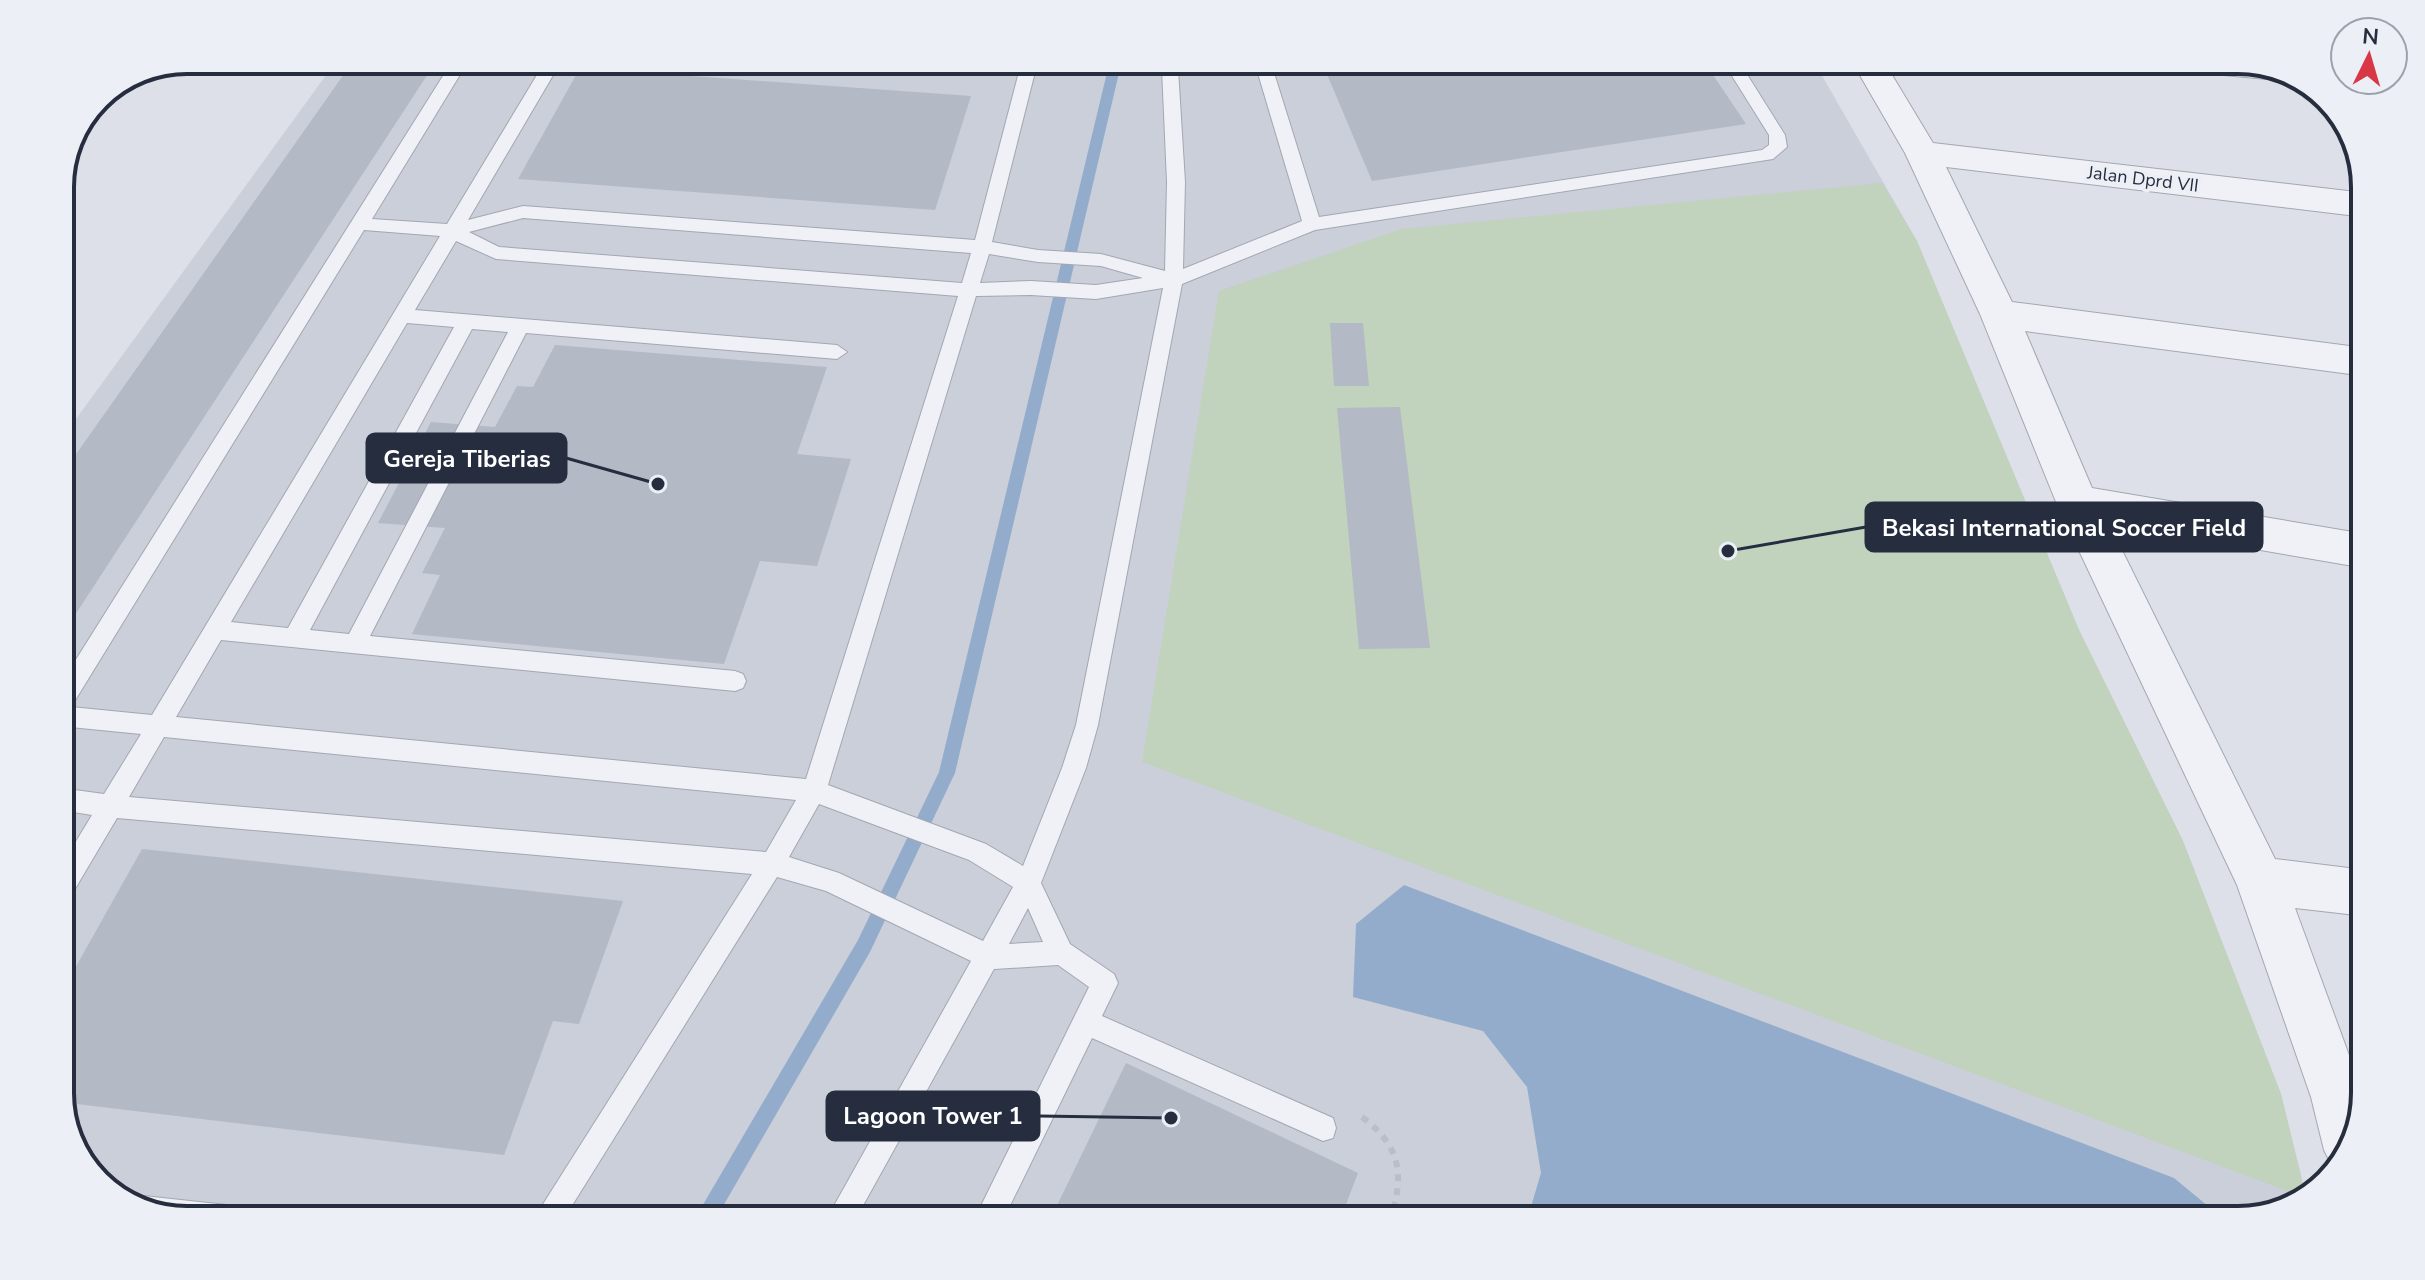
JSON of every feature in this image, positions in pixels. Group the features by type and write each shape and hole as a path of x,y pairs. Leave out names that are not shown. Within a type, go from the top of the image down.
{"street":[{"path":"1875,74 1922,153 1999,314 2077,502 2260,880 2351,1097"},
{"name":"Jalan Dprd VII","path":"1922,153 2351,203"},
{"path":"1999,314 2351,360"},
{"path":"2077,502 2351,549"},
{"path":"2260,880 2351,891"}],"lane":[{"path":"74,683 453,74"},
{"path":"74,867 546,74"},
{"path":"556,1206 772,864 814,791 982,247 1027,74"},
{"path":"848,1206 1029,883 1074,768 1089,713 1174,280 1176,182 1170,74"},
{"path":"1266,74 1312,224"},
{"path":"451,231 496,253 969,290 1031,288 1096,292 1174,280 1312,224 1767,155 1778,147 1777,135 1739,74"},
{"path":"362,224 451,231 523,212 982,247 1038,256 1101,260 1174,280"},
{"path":"401,316 837,352"},
{"path":"294,638 467,321"},
{"path":"355,644 520,326"},
{"path":"213,630 735,681"},
{"path":"74,717 814,791 977,852 1029,883 1061,953 1105,983 995,1206"},
{"path":"74,801 772,864 830,881 989,957 1061,953"},
{"path":"1086,1022 1323,1128"}],"shaded area":[{"path":"327,74 1821,74 1917,241 2079,630 2183,841 2281,1094 2304,1185 2274,1200 2238,1206 187,1206 151,1200 124,1187 93,1156 80,1129 74,1100 74,422"}],"green space":[{"path":"1882,183 1917,241 2079,630 2183,841 2281,1094 2303,1185 2291,1192 1142,762 1219,291 1402,229"}],"water":[{"path":"1404,885 2174,1178 2208,1206 1531,1206 1541,1173 1527,1087 1483,1031 1353,997 1356,924"}],"building":[{"path":"344,74 428,74 74,617 74,457"},
{"path":"577,74 664,74 971,96 935,210 518,179"},
{"path":"1327,74 1712,74 1746,124 1372,181"},
{"path":"1330,323 1363,323 1369,386 1334,386"},
{"path":"555,345 827,367 797,454 851,459 817,566 760,561 724,664 412,634 440,575 422,573 445,528 378,523 431,422 495,427 517,386 533,387"},
{"path":"1400,407 1430,648 1359,649 1337,408"},
{"path":"142,849 623,901 579,1024 553,1021 504,1155 74,1104 74,970"},
{"path":"1126,1063 1358,1173 1345,1206 1057,1206"}],"waterway":[{"path":"712,1206 864,946 947,773 1113,74"}],"place":[{"name":"Gereja Tiberias","path":"658,484"},
{"name":"Bekasi International Soccer Field","path":"1728,551"},
{"name":"Lagoon Tower 1","path":"1171,1118"}]}
